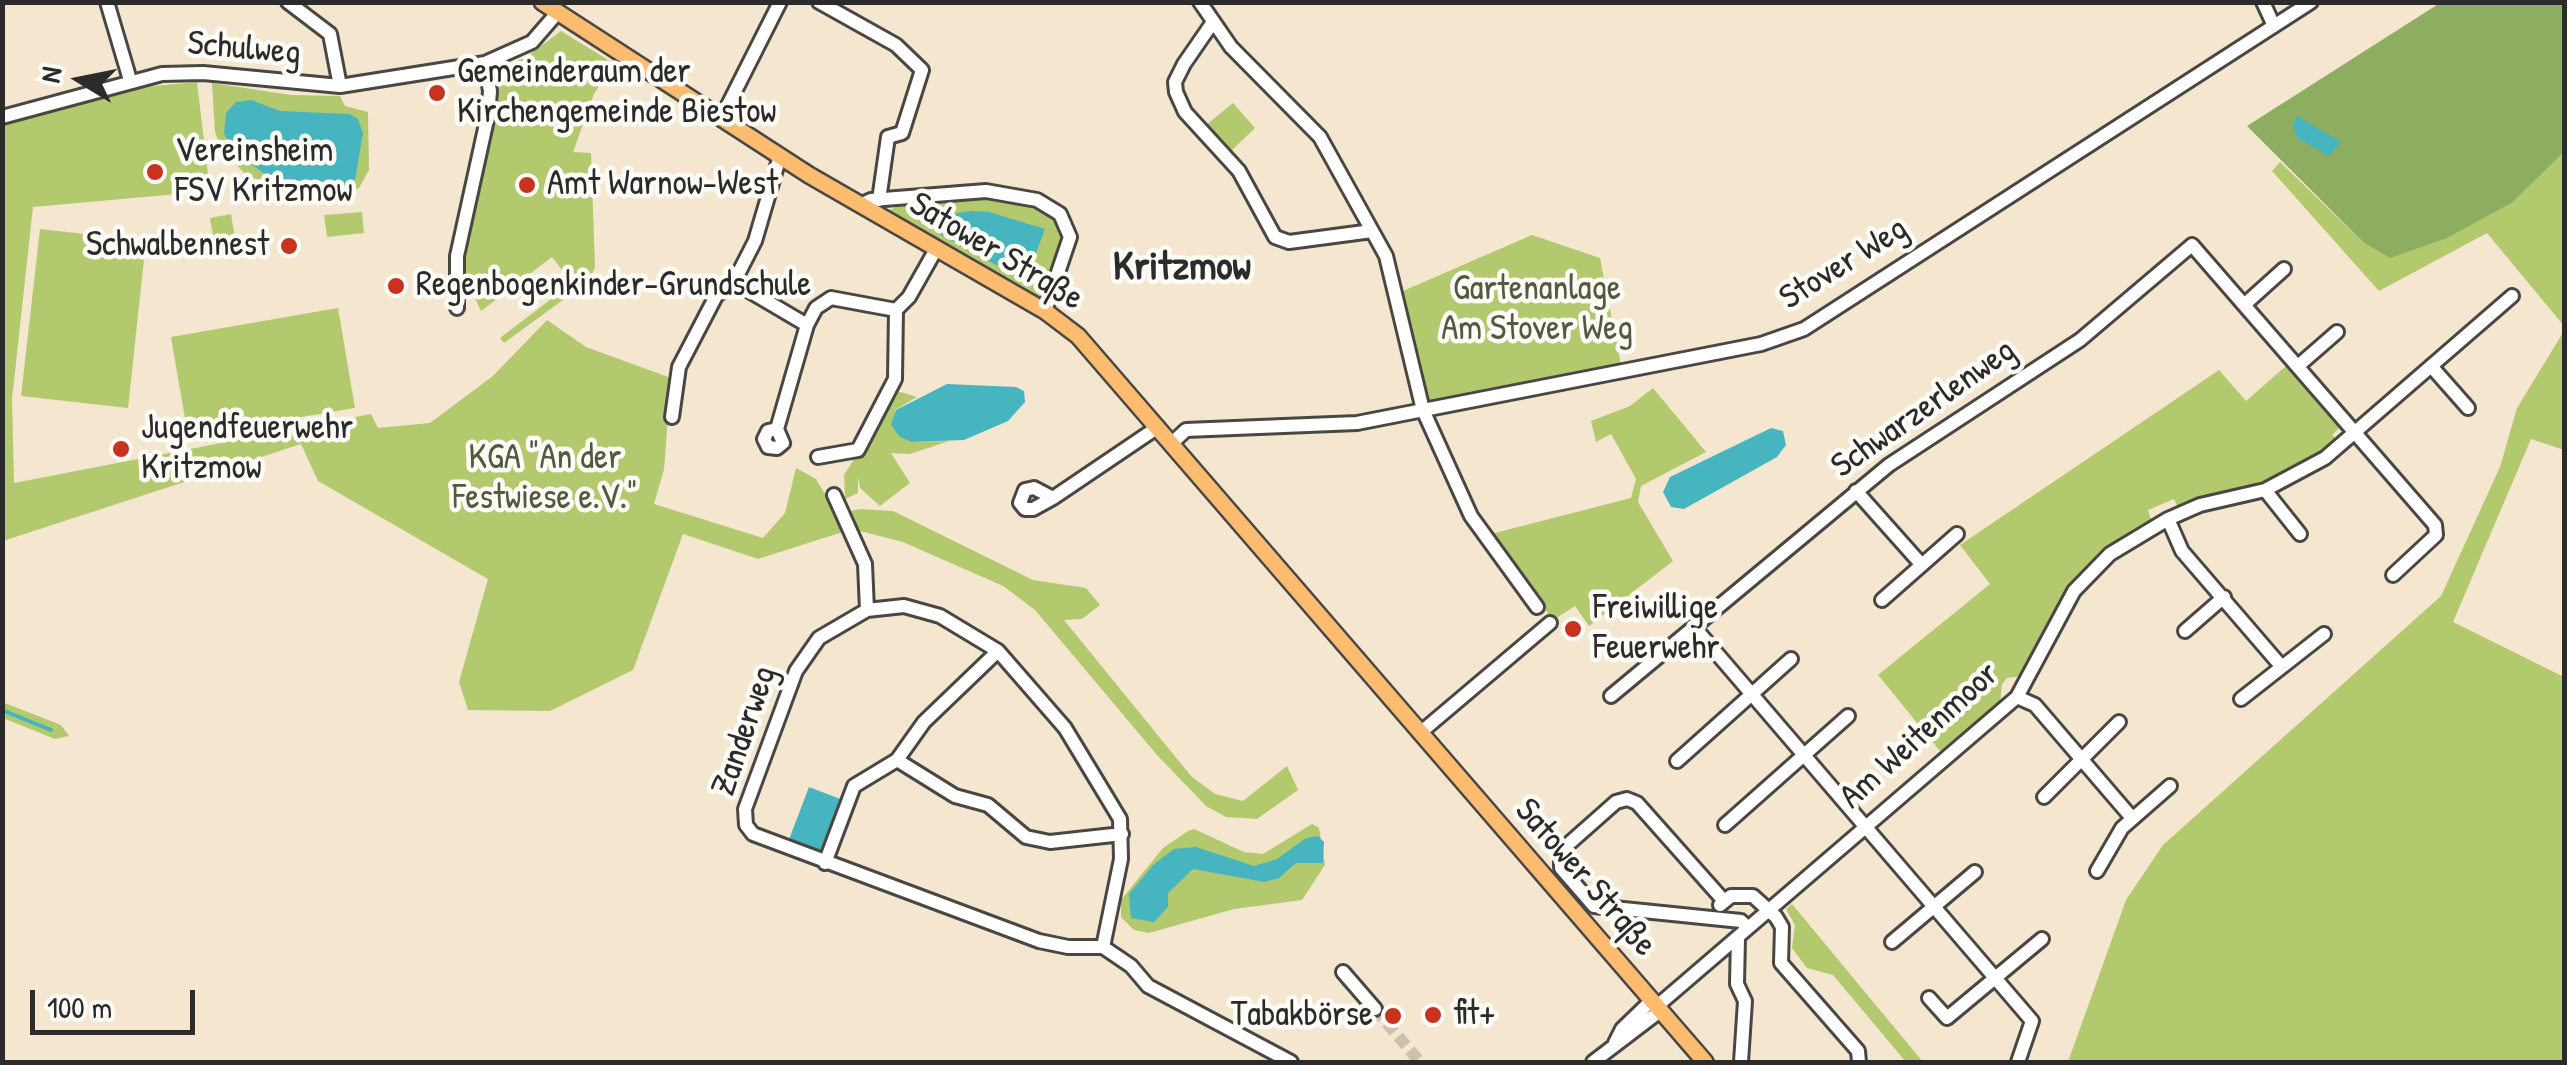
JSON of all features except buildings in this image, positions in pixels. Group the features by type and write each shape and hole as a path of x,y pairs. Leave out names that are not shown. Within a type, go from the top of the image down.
{"main road":[{"name":"Satower Straße","path":"542,2 860,206 1045,311 1078,336 1705,1062"}],"street":[{"path":"107,2 130,80"},
{"path":"288,2 330,34 340,86"},
{"path":"722,119 780,2"},
{"path":"818,2 896,45 922,70 902,133 888,137 879,200"},
{"path":"1200,2 1213,22 1320,137 1372,231 1397,287 1423,410 1470,516 1537,607"},
{"path":"2263,2 2274,26"},
{"name":"Stover Weg","path":"1172,442 1186,430 1356,424 1761,344 1804,329 2311,2"},
{"name":"Schulweg","path":"2,116 130,80 204,72 340,86 485,63 532,42 558,12"},
{"path":"1213,22 1184,64 1175,82 1176,92 1185,112 1239,171 1275,237 1289,242 1372,231"},
{"path":"457,308 457,256 488,116 490,91 485,63"},
{"path":"672,417 676,374 716,296 734,282 755,241 780,156"},
{"path":"860,206 879,200 986,191 1037,200 1060,214 1070,237 1045,311"},
{"name":"Schwarzerlenweg","path":"1611,696 1856,491 2080,340 2192,245 2244,305"},
{"path":"818,457 858,450 895,379 896,310 909,297 934,251"},
{"path":"2284,269 2244,305 2436,525 2436,535 2393,574"},
{"path":"734,282 806,325"},
{"name":"Am Weitenmoor","path":"1593,1062 2017,697 2074,591 2110,554 2168,519 2200,505 2265,490 2325,458 2512,296"},
{"path":"777,430 806,325 816,308 831,298 896,310"},
{"path":"2298,366 2337,332"},
{"path":"2431,366 2468,408"},
{"path":"1053,498 1158,426"},
{"path":"2265,490 2300,534"},
{"path":"1856,491 1921,564"},
{"path":"834,494 865,564 866,610"},
{"path":"2168,519 2182,550 2282,666"},
{"path":"1882,600 1957,534"},
{"path":"2185,630 2224,597"},
{"name":"Zanderweg","path":"1102,947 1054,945 825,863 753,834 746,825 746,809 796,670 818,638 866,610 920,608 986,640 998,651 1065,728 1111,804 1122,834"},
{"path":"1420,733 1550,623"},
{"path":"1695,628 2032,1020 2018,1062"},
{"path":"2242,699 2324,634"},
{"path":"825,863 854,786 897,760 934,712 998,651"},
{"path":"1676,761 1791,659"},
{"path":"2017,697 2035,706 2132,818"},
{"path":"1725,824 1848,716"},
{"path":"2044,797 2120,722"},
{"path":"897,760 956,796 988,804 1026,837 1050,842 1122,834 1121,859 1102,947 1132,966 1148,986 1291,1062"},
{"path":"2097,870 2132,818 2170,786"},
{"path":"1724,901 1636,803 1627,799 1616,802 1564,848 1561,868 1594,906 1741,921 1737,984 1744,1001 1740,1062"},
{"path":"1892,942 1976,872"},
{"path":"1708,918 1732,896 1753,896 1769,910 1782,927 1778,952 1781,963 1858,1051 1860,1062"},
{"path":"1929,998 1946,1018 2042,938"},
{"path":"1343,972 1375,1009"}],"green space":[{"path":"2440,3 2564,3 2564,152 2513,202 2447,238 2390,258 2363,242 2247,126"},
{"path":"561,31 613,63 594,94 573,152 591,153 595,267 589,281 504,343 500,338 572,283 552,257 481,311 463,272 498,95 494,69 525,58"},
{"name":"KGA \"An der Festwiese e.V.\"","path":"197,82 210,191 33,207 12,399 14,483 371,414 378,428 430,423 493,376 547,320 586,347 671,378 664,469 654,504 763,538 785,513 796,468 816,479 837,514 860,509 893,511 1033,580 1086,588 1100,605 1082,619 1064,620 1191,776 1215,794 1243,801 1287,766 1298,790 1257,819 1226,817 1206,806 1157,755 1035,610 1003,586 903,542 852,529 758,559 683,534 633,670 550,711 468,710 459,682 488,579 318,481 301,444 3,541 3,123 132,88"},
{"path":"212,83 291,95 340,96 345,106 368,112 369,170 359,188 340,197 248,177 221,149 215,132"},
{"path":"1233,103 1255,128 1226,156 1200,130"},
{"path":"2564,152 2564,326 2487,233 2379,291 2272,171 2280,162 2363,242 2513,202"},
{"path":"984,194 1041,206 1059,220 1065,237 1044,296 1039,299 888,215 888,211 902,204"},
{"path":"362,212 364,233 327,237 324,215"},
{"path":"231,214 236,244 215,247 210,218"},
{"path":"40,229 146,241 128,408 21,396"},
{"name":"Gartenanlage Am Stover Weg","path":"1532,235 1600,258 1621,365 1429,402 1403,291"},
{"path":"338,308 355,408 188,436 171,337"},
{"path":"2564,331 2564,450 2531,439 2453,622 2564,677 2564,1062 2068,1062 2126,900 2163,845 2441,596 2500,467 2517,408"},
{"path":"2286,366 2339,428 2332,435 2338,440 2326,452 2264,486 2178,508 2174,499 2148,510 2151,520 2107,551 2022,676 2007,678 2002,684 2000,705 1940,751 1878,675 1990,584 1960,545 2219,370 2246,401"},
{"name":"Gartenanlage Am Stover Weg","path":"1653,388 1706,452 1641,486 1638,502 1673,561 1589,626 1575,606 1553,620 1487,535 1631,498 1636,479 1611,434 1596,442 1591,421 1630,406"},
{"path":"897,391 917,397 895,410 912,442 949,441 910,454 891,453 910,483 880,506 860,488 858,477 858,493 845,499 844,475"},
{"path":"2,702 61,725 69,736 55,739 3,718"},
{"path":"1312,824 1319,828 1325,865 1302,900 1234,909 1149,933 1134,930 1121,917 1121,900 1163,848 1188,831 1194,829 1244,852 1263,854"},
{"path":"1792,904 1923,1062 1906,1062 1833,975 1807,968 1792,948 1795,925 1786,909"}],"water":[{"path":"251,100 280,111 349,114 358,119 363,133 355,180 344,186 305,184 265,174 232,150 224,133 226,113 236,102"},
{"path":"2297,116 2341,142 2329,156 2297,138 2293,125"},
{"path":"989,212 1045,229 1033,261 1020,267 998,266 941,235 933,224 936,216"},
{"path":"947,384 1016,387 1024,391 1025,402 1008,421 964,440 912,442 900,437 891,425 896,410"},
{"path":"1771,428 1783,431 1786,445 1777,457 1684,509 1671,507 1663,492 1670,477"},
{"path":"809,787 843,800 822,855 788,842"},
{"path":"1318,836 1324,842 1323,863 1296,863 1279,878 1264,882 1193,869 1168,893 1168,907 1154,922 1131,918 1129,894 1153,865 1174,849 1196,847 1254,866 1277,859 1306,838"}],"waterway":[{"path":"2,710 51,730"}],"tunnel":[{"path":"1375,1009 1419,1061"}],"place":[{"name":"Gemeinderaum der Kirchengemeinde Biestow","path":"437,93"},
{"name":"Vereinsheim FSV Kritzmow","path":"155,172"},
{"name":"Amt Warnow-West","path":"527,185"},
{"name":"Schwalbennest","path":"289,246"},
{"name":"Regenbogenkinder-Grundschule","path":"396,286"},
{"name":"Jugendfeuerwehr Kritzmow","path":"121,449"},
{"name":"Freiwillige Feuerwehr","path":"1573,629"},
{"name":"fit+","path":"1433,1015"},
{"name":"Tabakbörse","path":"1393,1016"}],"district":[{"name":"Kritzmow","path":"1182,268"}]}
